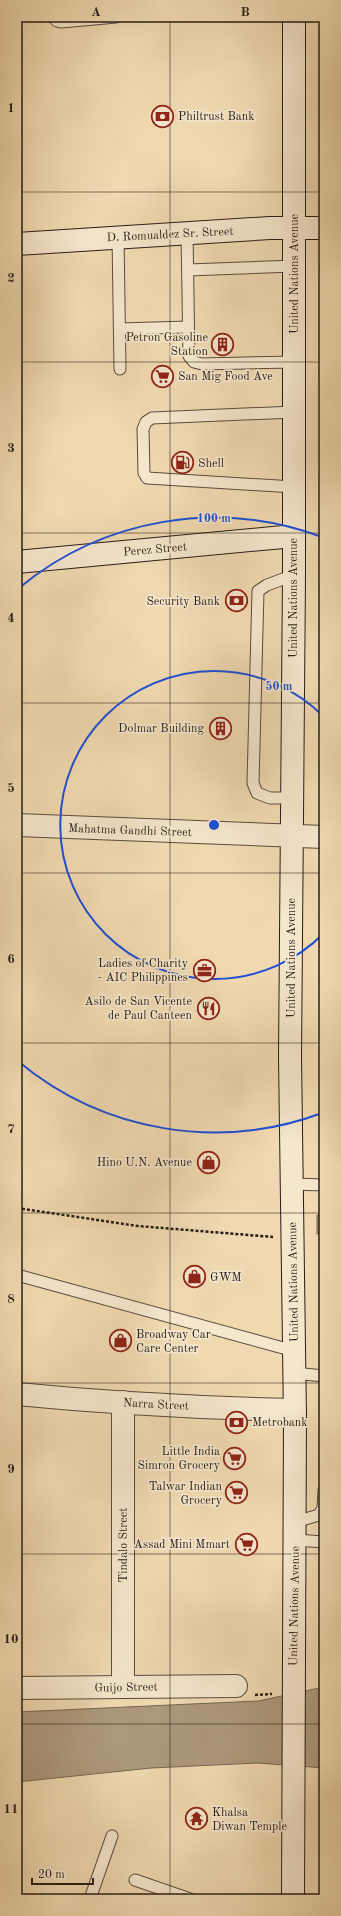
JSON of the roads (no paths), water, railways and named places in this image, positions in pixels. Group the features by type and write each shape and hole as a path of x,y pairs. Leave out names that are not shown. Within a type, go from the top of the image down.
{"main road":[{"name":"United Nations Avenue","path":"293,1899 295,1410 290,1050 294,575 294,17"},
{"name":"D. Romualdez Sr. Street","path":"17,244 118,236 294,227 324,228"},
{"name":"Perez Street","path":"17,562 294,536"},
{"name":"Mahatma Gandhi Street","path":"17,825 324,837"},
{"name":"Narra Street","path":"17,1394 123,1402 295,1410"},
{"name":"Tindalo Street","path":"123,1402 123,1687"},
{"name":"Guijo Street","path":"17,1688 236,1686"}],"lane":[{"path":"53,17 57,21 61,22 116,17"},
{"path":"187,233 188,327 190,356 194,362 202,364 294,362"},
{"path":"118,236 120,369"},
{"path":"188,270 294,266"},
{"path":"120,329 188,327"},
{"path":"294,412 152,418 146,422 143,429 144,474 147,478 294,486"},
{"path":"292,798 270,798 257,793 253,783 258,591 267,585 294,575"},
{"path":"291,1184 324,1185"},
{"path":"17,1275 294,1351"},
{"path":"294,1372 324,1376"},
{"path":"295,1531 319,1515 323,1508 324,1490"},
{"path":"295,1531 324,1542"},
{"path":"93,1898 112,1836"},
{"path":"134,1880 190,1899"}],"place":[{"name":"Philtrust Bank","path":"163,116"},
{"name":"Petron Gasoline Station","path":"223,344"},
{"name":"San Mig Food Ave","path":"162,376"},
{"name":"Shell","path":"183,463"},
{"name":"Security Bank","path":"236,601"},
{"name":"Dolmar Building","path":"220,728"},
{"name":"Ladies of Charity - AIC Philippines","path":"204,970"},
{"name":"Asilo de San Vicente de Paul Canteen","path":"208,1008"},
{"name":"Hino U.N. Avenue","path":"208,1162"},
{"name":"GWM","path":"194,1277"},
{"name":"Broadway Car Care Center","path":"120,1341"},
{"name":"Metrobank","path":"236,1422"},
{"name":"Little India Simron Grocery","path":"235,1458"},
{"name":"Talwar Indian Grocery","path":"237,1493"},
{"name":"Assad Mini Mmart","path":"246,1544"},
{"name":"Khalsa Diwan Temple","path":"197,1819"}]}
